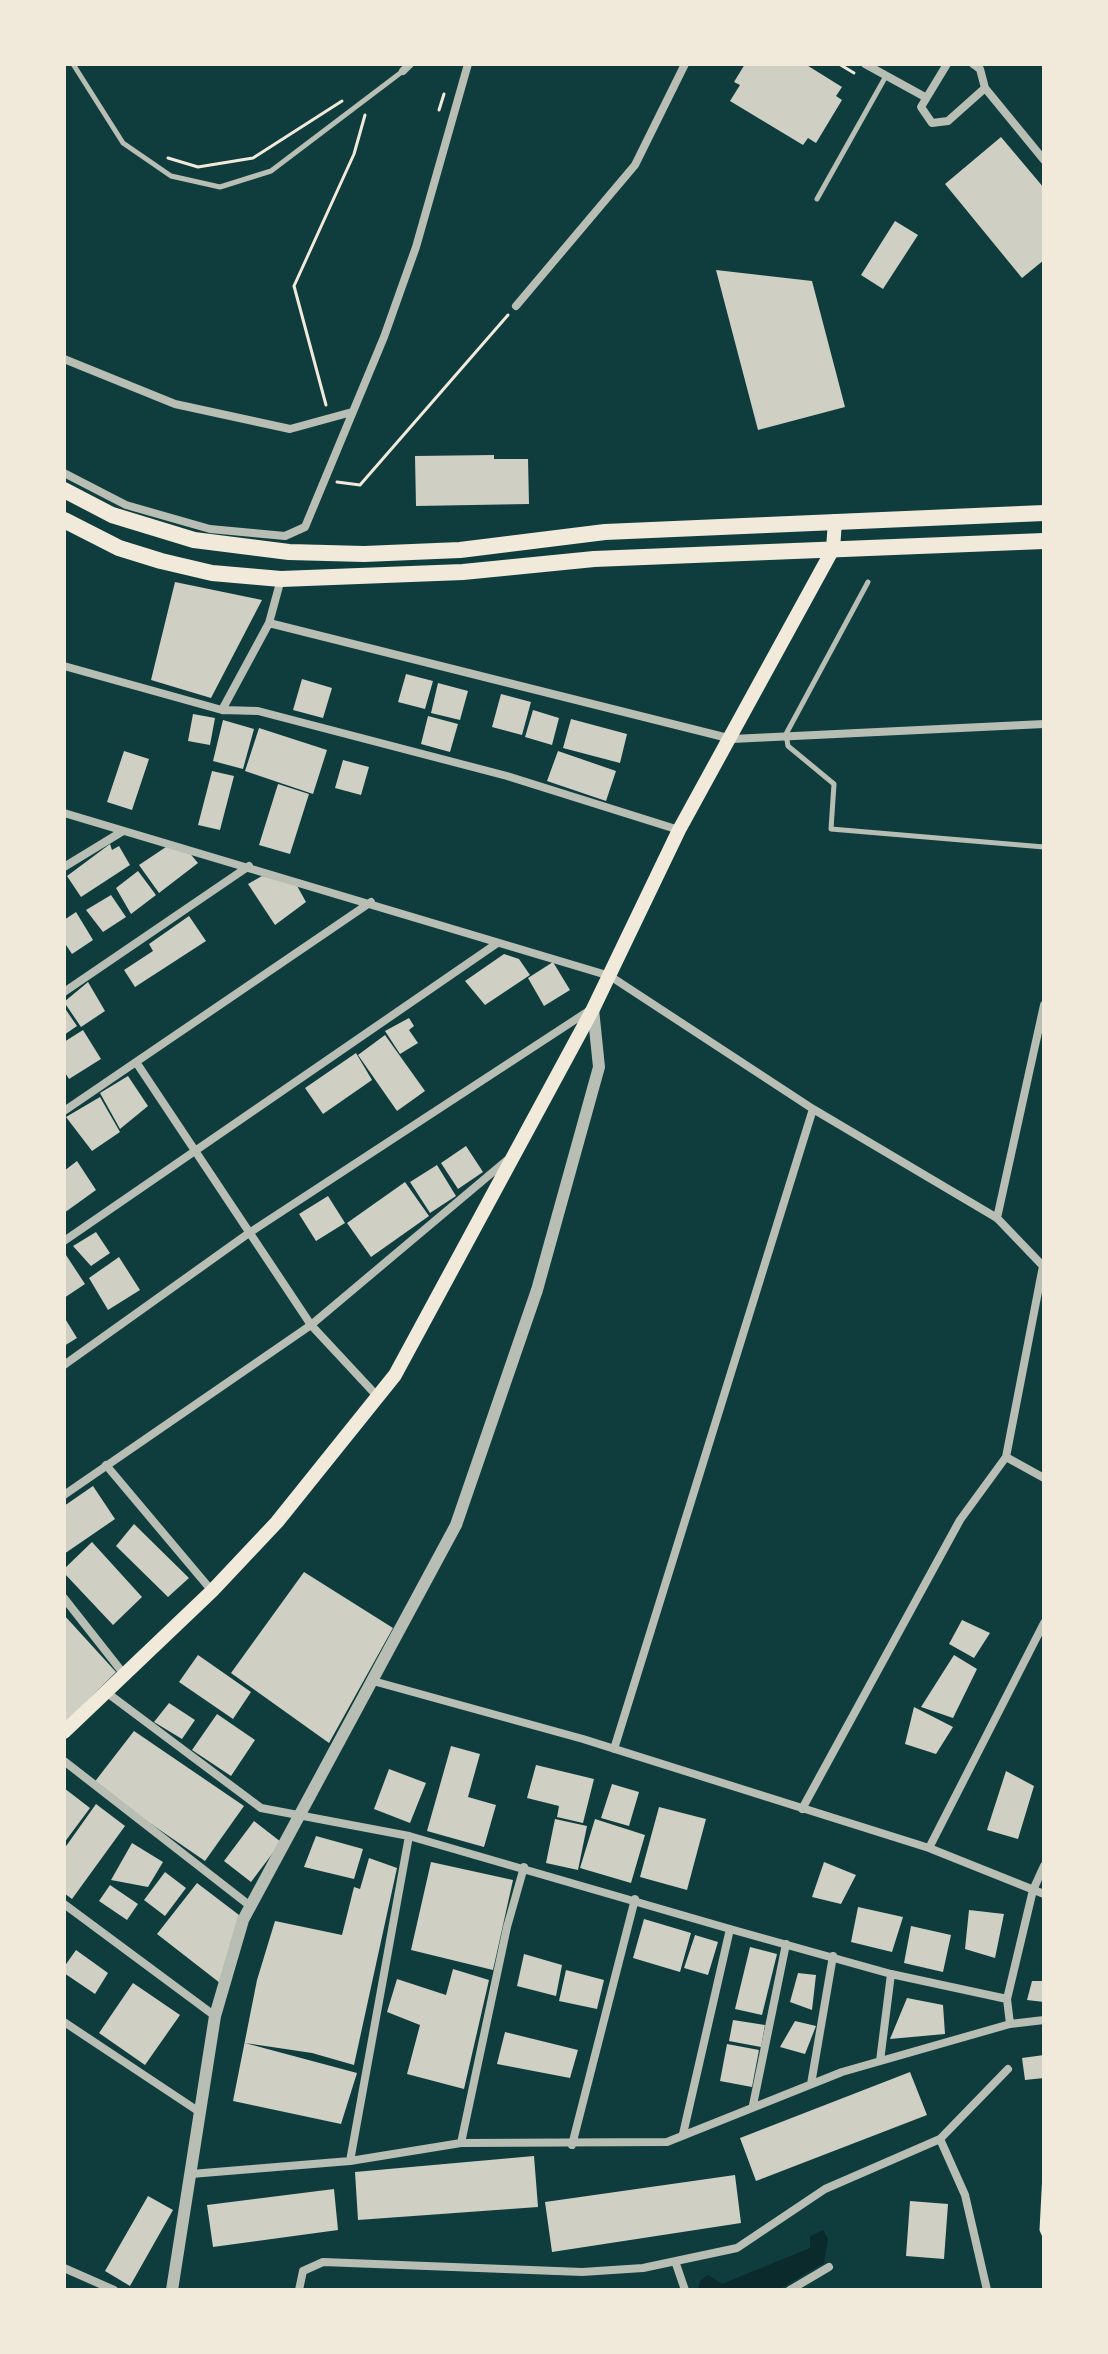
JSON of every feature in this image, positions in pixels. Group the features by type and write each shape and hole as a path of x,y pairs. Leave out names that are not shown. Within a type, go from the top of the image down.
{"main road":[{"path":"64,490 112,515 160,532 289,552 364,554 460,550 605,532 1044,513"},
{"path":"64,520 119,548 161,561 212,573 281,579 833,549 1044,541"},
{"path":"64,1732 212,1591 277,1522 395,1375 509,1158 593,1009 679,830 732,739 833,549 835,521"}],"street":[{"path":"403,71 410,64"},
{"path":"64,473 126,505 210,529 285,536 305,527 416,247 468,64"},
{"path":"516,306 635,165 685,64"},
{"path":"865,64 925,97"},
{"path":"947,64 921,107 932,123 948,121 985,88"},
{"path":"973,64 980,69 985,88 1044,160"},
{"path":"64,359 175,404 290,429 352,412"},
{"path":"222,710 269,623 281,579"},
{"path":"269,623 732,739 786,734 1044,724"},
{"path":"64,666 222,710 258,711 507,776 679,830"},
{"path":"64,813 371,902 496,944 610,976 813,1109 997,1218 1044,1266 1006,1457 960,1520 802,1809"},
{"path":"64,867 123,831"},
{"path":"64,992 249,866"},
{"path":"64,1111 371,902"},
{"path":"64,1241 496,944"},
{"path":"997,1218 1044,1005"},
{"path":"64,1365 249,1233 593,1009 599,1067 537,1290 456,1525 301,1816 249,1905 215,2016 172,2290"},
{"path":"136,1062 311,1325 378,1397"},
{"path":"614,1749 813,1109"},
{"path":"64,1495 311,1325 509,1158"},
{"path":"1006,1457 1044,1478"},
{"path":"106,1465 212,1591"},
{"path":"64,1598 123,1673"},
{"path":"929,1848 1044,1623"},
{"path":"373,1681 614,1749 929,1848 1044,1894"},
{"path":"106,1692 261,1808 409,1836 891,1974 1007,1999"},
{"path":"64,1761 249,1905"},
{"path":"350,2161 409,1836"},
{"path":"1010,2024 1007,1999 1033,1890 1044,1866"},
{"path":"461,2143 507,1927 524,1867"},
{"path":"572,2145 635,1899"},
{"path":"64,1904 215,2016"},
{"path":"683,2134 730,1929"},
{"path":"753,2105 786,1944"},
{"path":"811,2084 833,1956"},
{"path":"880,2061 891,1974"},
{"path":"191,2174 350,2161 461,2143 572,2145 667,2142 753,2105 880,2061 1010,2024 1044,2020"},
{"path":"64,2022 201,2113"},
{"path":"299,2290 303,2271 323,2262 582,2272 643,2268 737,2248 825,2189 940,2139 1008,2069"},
{"path":"940,2139 965,2195 987,2290"},
{"path":"675,2261 685,2290"},
{"path":"790,2290 829,2267"},
{"path":"64,2268 114,2290"}],"lane":[{"path":"73,64 123,143 171,176 220,187 271,171 403,71"},
{"path":"817,199 886,75"},
{"path":"868,582 786,734 788,746 834,784 831,829 1044,847"}],"path":[{"path":"438,116 445,90"},
{"path":"329,418 294,286 354,154 371,95"},
{"path":"157,155 198,167 253,158 343,100"},
{"path":"325,480 360,485 516,306"},
{"path":"1044,2173 1041,2230 1044,2237"}],"water":[{"path":"823,2230 828,2239 824,2263 778,2290 698,2290 700,2281 708,2275 722,2284 810,2248 810,2236"}],"building":[{"path":"745,64 805,64 842,87 836,96 842,100 816,143 808,138 803,145 730,101 740,85 734,82"},
{"path":"1001,137 1044,188 1044,260 1022,278 945,184"},
{"path":"895,221 918,235 883,289 861,275"},
{"path":"716,270 812,281 845,407 758,430"},
{"path":"494,455 494,459 528,459 529,504 416,506 415,456"},
{"path":"175,582 262,600 211,698 151,680"},
{"path":"406,674 433,681 425,709 398,702"},
{"path":"302,679 332,688 323,718 293,710"},
{"path":"438,683 468,691 460,720 431,713"},
{"path":"501,694 531,702 522,735 492,727"},
{"path":"533,710 559,718 552,745 525,737"},
{"path":"193,714 215,718 210,745 188,741"},
{"path":"428,716 458,724 450,752 421,744"},
{"path":"571,719 627,734 620,763 563,748"},
{"path":"223,720 254,729 243,769 213,761"},
{"path":"259,728 327,750 313,794 245,771"},
{"path":"124,751 149,759 132,810 107,802"},
{"path":"558,751 616,771 606,801 547,781"},
{"path":"343,760 369,767 361,795 335,788"},
{"path":"212,771 234,776 220,830 198,825"},
{"path":"278,784 309,794 290,854 259,845"},
{"path":"110,844 112,850 119,846 130,865 81,897 67,876"},
{"path":"169,845 187,850 198,863 159,893 139,865"},
{"path":"138,871 156,895 131,914 116,888"},
{"path":"262,876 296,884 306,902 275,925 248,884"},
{"path":"111,895 126,917 103,932 86,910"},
{"path":"76,912 93,940 72,954 64,942 64,920"},
{"path":"189,916 206,941 135,987 124,970 153,951 149,944"},
{"path":"504,954 519,959 530,975 485,1005 465,981"},
{"path":"553,962 570,990 544,1006 528,978"},
{"path":"88,982 105,1011 81,1027 64,1002"},
{"path":"64,1007 77,1026 64,1035"},
{"path":"409,1018 414,1026 409,1030 418,1043 400,1054 385,1031"},
{"path":"83,1030 101,1059 69,1079 64,1071 64,1042"},
{"path":"385,1035 425,1091 397,1111 358,1055"},
{"path":"356,1053 372,1080 323,1114 305,1088"},
{"path":"128,1076 148,1106 120,1129 100,1093"},
{"path":"100,1097 120,1132 92,1151 66,1117"},
{"path":"466,1146 483,1172 458,1189 441,1163"},
{"path":"77,1161 96,1190 64,1213 64,1171"},
{"path":"437,1165 456,1196 430,1213 410,1182"},
{"path":"405,1182 429,1216 371,1257 347,1223"},
{"path":"328,1196 345,1223 316,1241 299,1214"},
{"path":"96,1232 110,1253 91,1266 73,1246"},
{"path":"64,1252 85,1284 64,1298"},
{"path":"119,1257 140,1290 108,1310 89,1278"},
{"path":"64,1317 77,1338 64,1346"},
{"path":"93,1486 115,1519 64,1554 64,1506"},
{"path":"134,1524 189,1578 168,1597 116,1546"},
{"path":"92,1542 142,1597 113,1625 64,1573 64,1569"},
{"path":"304,1572 393,1628 329,1743 231,1673"},
{"path":"64,1615 116,1672 64,1724"},
{"path":"962,1620 990,1633 974,1658 949,1644"},
{"path":"198,1655 251,1692 233,1719 179,1682"},
{"path":"954,1655 977,1669 953,1718 921,1707"},
{"path":"169,1703 195,1720 182,1739 154,1722"},
{"path":"914,1707 953,1727 936,1754 905,1744"},
{"path":"217,1714 255,1740 231,1776 192,1750"},
{"path":"134,1731 244,1806 205,1861 93,1784"},
{"path":"451,1746 480,1754 468,1797 496,1805 484,1847 427,1831"},
{"path":"536,1765 594,1779 583,1823 557,1817 559,1806 527,1798"},
{"path":"389,1769 426,1783 410,1823 374,1809"},
{"path":"1006,1771 1034,1786 1018,1839 987,1830"},
{"path":"612,1784 639,1792 629,1826 601,1818"},
{"path":"64,1788 90,1808 64,1843"},
{"path":"96,1804 125,1826 72,1899 64,1893 64,1849"},
{"path":"659,1807 706,1819 687,1890 640,1877"},
{"path":"555,1819 587,1826 578,1870 546,1863"},
{"path":"595,1819 645,1835 631,1883 580,1868"},
{"path":"254,1821 281,1842 251,1882 224,1861"},
{"path":"316,1836 363,1849 354,1879 304,1867"},
{"path":"132,1843 163,1862 148,1887 111,1880"},
{"path":"369,1858 397,1868 354,2065 312,2053 245,2043 357,2073 341,2124 233,2101 257,1980 275,1921 342,1935 354,1887 360,1889"},
{"path":"431,1862 513,1880 493,1970 411,1950"},
{"path":"824,1862 856,1875 841,1904 812,1897"},
{"path":"165,1872 186,1888 165,1916 144,1900"},
{"path":"197,1883 239,1915 220,1983 157,1934"},
{"path":"110,1885 138,1904 127,1920 99,1901"},
{"path":"858,1907 903,1917 892,1952 851,1942"},
{"path":"969,1910 1004,1914 995,1958 965,1949"},
{"path":"644,1919 691,1933 680,1972 633,1958"},
{"path":"911,1926 951,1935 943,1972 904,1963"},
{"path":"695,1935 718,1942 708,1975 684,1968"},
{"path":"750,1947 777,1954 762,2015 735,2009"},
{"path":"76,1950 108,1973 95,1994 64,1973 64,1967"},
{"path":"524,1954 562,1965 556,1996 517,1986"},
{"path":"453,1969 489,1980 464,2089 407,2074 420,2025 387,2012 397,1979 446,1995"},
{"path":"566,1970 604,1980 597,2009 559,2001"},
{"path":"798,1973 816,1975 812,2010 790,2002"},
{"path":"1032,1981 1044,1981 1044,2002 1027,2000"},
{"path":"133,1983 180,2015 145,2065 99,2033"},
{"path":"907,1998 943,2005 945,2034 890,2039"},
{"path":"733,2020 765,2025 761,2047 729,2041"},
{"path":"795,2021 816,2026 805,2054 780,2047"},
{"path":"505,2032 578,2050 570,2078 497,2064"},
{"path":"727,2044 759,2050 752,2087 720,2081"},
{"path":"1044,2055 1044,2078 1025,2080 1022,2058"},
{"path":"910,2072 927,2115 756,2181 740,2138"},
{"path":"534,2156 538,2207 358,2220 355,2172"},
{"path":"735,2175 741,2223 552,2252 545,2202"},
{"path":"334,2189 338,2230 213,2247 207,2205"},
{"path":"148,2196 173,2210 130,2286 105,2271"},
{"path":"910,2201 948,2204 944,2259 906,2256"}]}
